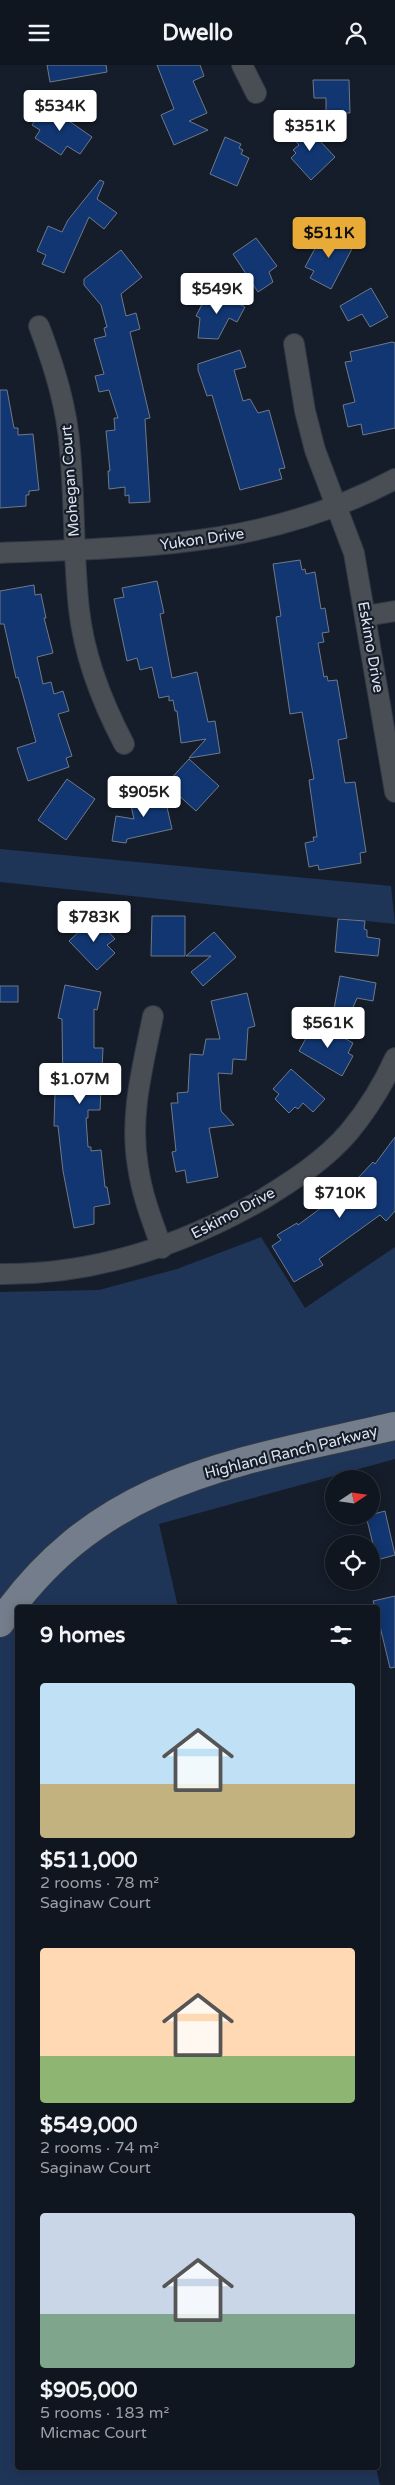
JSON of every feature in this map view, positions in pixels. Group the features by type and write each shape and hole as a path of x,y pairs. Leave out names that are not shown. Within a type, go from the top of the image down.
{"main road":[{"name":"Highland Ranch Parkway","path":"0,1623 30,1585 73,1542 98,1523 146,1495 228,1465 395,1426"}],"street":[{"path":"242,65 256,93"},
{"name":"Mohegan Court","path":"39,326 54,367 65,409 70,449 79,610 86,650 97,686 124,744"},
{"name":"Eskimo Drive","path":"294,344 305,411 315,450 354,553 395,791"},
{"name":"Yukon Drive","path":"0,553 169,545 221,539 278,526 336,506 395,479"},
{"path":"365,616 395,611"},
{"path":"153,1016 136,1101 135,1135 138,1167 146,1202 162,1248"},
{"name":"Eskimo Drive","path":"0,1274 68,1270 115,1262 162,1248 204,1231 242,1211 296,1179 324,1157 348,1133 368,1107 395,1058"}],"shaded area":[{"path":"0,849 391,886 395,924 0,882"},
{"path":"261,1237 305,1308 395,1247 395,1459 355,1470 325,1470 325,1478 159,1524 178,1605 15,1605 15,2470 376,2470 380,2485 0,2485 0,1292 99,1290 177,1269"}],"building":[{"path":"47,65 106,65 107,72 50,82"},
{"path":"157,65 200,65 204,76 193,81 207,113 189,121 208,130 174,145 161,115 174,109"},
{"path":"313,80 349,80 350,113 326,113 326,98 314,98"},
{"path":"46,105 92,137 80,154 67,146 61,155 35,138 40,130 32,125"},
{"path":"303,123 335,157 311,180 291,158 296,153 293,150 299,145 291,135"},
{"path":"225,137 241,144 239,148 243,150 241,154 249,158 237,186 210,174"},
{"path":"100,180 104,182 97,199 117,213 104,229 89,217 64,273 42,264 46,255 37,251 48,226 62,232 68,220"},
{"path":"325,230 354,245 331,289 310,278 314,271 305,267"},
{"path":"256,238 277,266 269,272 273,282 258,292 233,254"},
{"path":"121,250 142,277 121,294 126,316 136,313 140,329 130,332 150,418 145,419 150,502 129,503 129,495 125,496 125,487 109,489 108,471 110,471 106,431 115,430 114,418 118,418 109,390 99,392 95,376 104,374 94,339 106,336 104,328 107,327 101,305 84,285 84,279"},
{"path":"371,288 388,317 370,327 362,314 348,321 340,306"},
{"path":"210,289 245,307 237,322 229,318 218,339 198,338 200,318 196,316"},
{"path":"392,342 395,343 395,428 363,435 361,424 348,427 343,405 355,402 345,362 352,361 350,352"},
{"path":"240,350 246,367 234,370 243,401 250,399 258,413 269,410 285,468 279,469 282,479 240,490 212,395 207,396 198,370 198,364"},
{"path":"0,390 7,390 14,428 18,428 18,435 33,434 39,490 29,491 29,495 26,495 26,506 0,508"},
{"path":"300,560 302,570 305,569 306,574 315,572 321,609 325,608 329,632 322,633 324,642 318,643 324,677 327,676 328,681 337,680 347,738 338,740 345,783 355,782 366,852 360,853 361,863 319,870 318,865 309,867 305,843 314,841 313,837 317,837 309,780 314,779 302,712 290,714 276,617 281,616 273,564"},
{"path":"157,581 164,613 160,614 172,678 197,672 208,722 215,721 220,753 189,758 206,739 181,743 177,711 175,711 173,700 169,701 169,696 159,698 152,667 140,670 137,658 127,661 114,599 124,597 122,588"},
{"path":"34,585 35,595 41,594 46,618 44,618 53,653 37,657 43,684 51,682 54,694 63,691 69,711 58,714 72,756 66,758 69,767 28,781 17,748 36,742 18,677 16,678 4,624 0,624 0,591"},
{"path":"189,759 219,786 196,811 166,784"},
{"path":"67,779 95,799 66,840 38,820"},
{"path":"163,790 172,829 127,839 126,843 112,841 116,816 134,819 129,797"},
{"path":"152,916 185,916 185,956 151,956"},
{"path":"95,917 115,939 107,945 115,953 97,970 69,941"},
{"path":"338,919 365,921 364,929 367,930 367,937 380,939 378,956 335,952"},
{"path":"214,932 236,957 203,986 191,972 211,956 186,956"},
{"path":"340,976 376,983 373,1001 357,998 351,1012 334,1009"},
{"path":"65,985 101,992 97,1010 94,1009 94,1048 103,1048 100,1110 88,1110 88,1118 86,1118 88,1147 91,1147 91,1151 101,1150 105,1187 107,1187 110,1204 94,1207 94,1224 74,1228 63,1171 58,1126 54,1126 55,1093 63,1093 62,1019 58,1018"},
{"path":"0,986 18,986 18,1002 0,1002"},
{"path":"247,993 255,1026 248,1028 246,1060 233,1059 232,1074 218,1073 221,1111 234,1125 209,1128 218,1177 187,1183 185,1170 176,1172 172,1152 176,1151 171,1103 178,1103 177,1093 188,1092 190,1054 203,1055 206,1039 220,1039 211,1001"},
{"path":"315,1022 353,1043 348,1053 353,1056 342,1076 299,1051"},
{"path":"291,1069 325,1099 313,1112 303,1103 298,1109 295,1107 289,1113 275,1099 279,1094 273,1089"},
{"path":"395,1137 395,1211 386,1221 380,1215 319,1259 323,1265 294,1282 272,1246 281,1240 277,1235 297,1223 298,1225 333,1199 339,1208 362,1185 357,1179 373,1162 375,1164"},
{"path":"385,1511 395,1555 380,1559 380,1535 371,1535 368,1525 380,1525 380,1512"},
{"path":"395,1596 395,1667 390,1668 380,1626 380,1605 374,1605 373,1601"}]}
